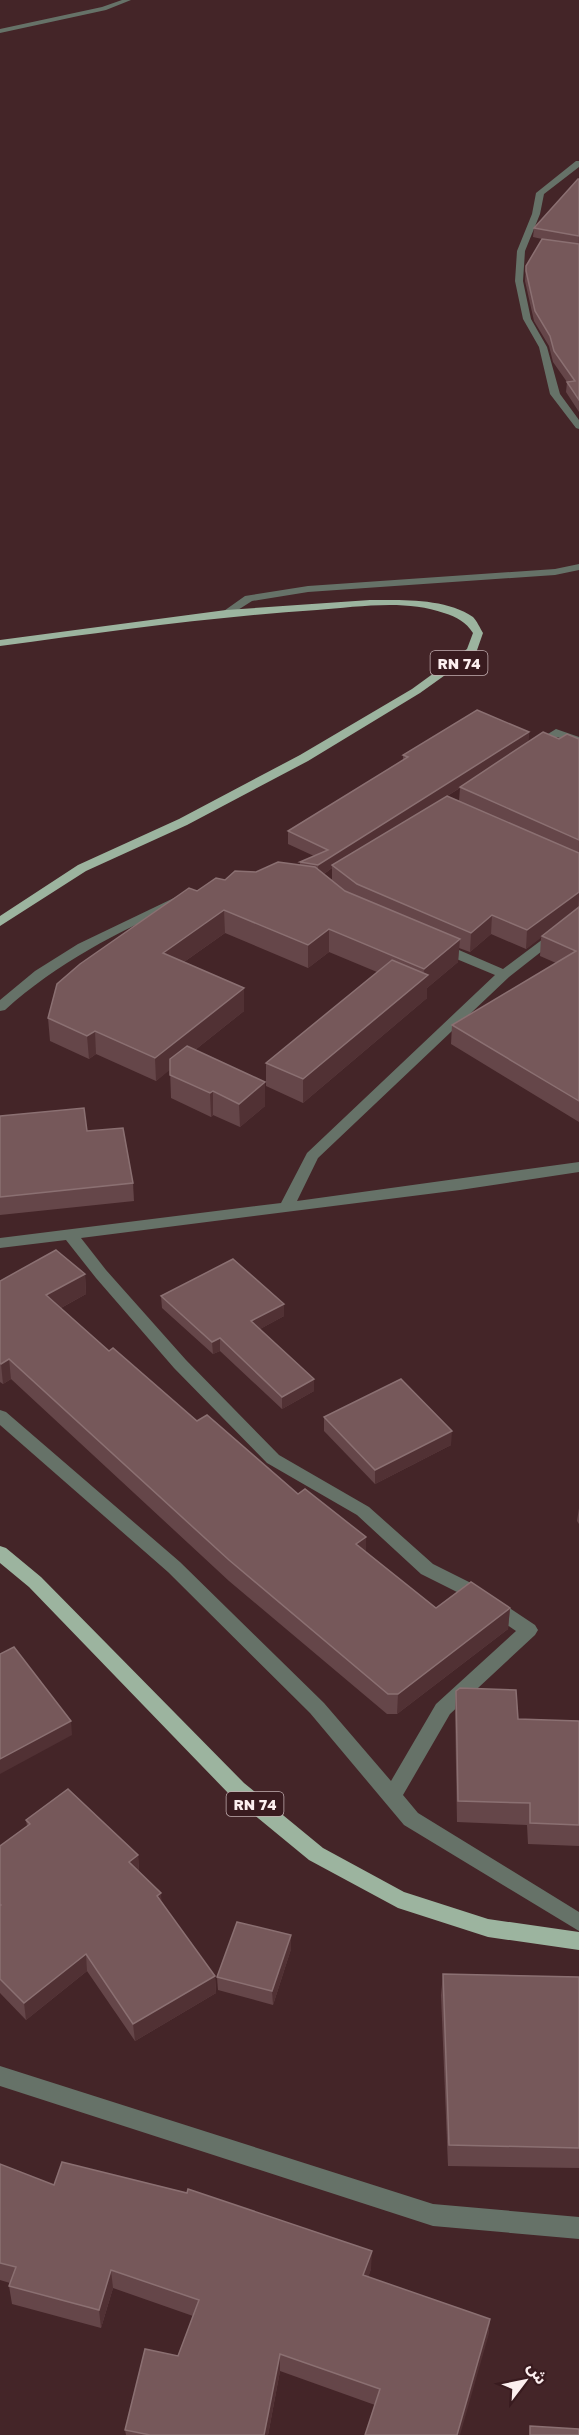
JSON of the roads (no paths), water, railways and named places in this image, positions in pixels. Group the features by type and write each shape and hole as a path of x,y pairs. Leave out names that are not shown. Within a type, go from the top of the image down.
{"main road":[{"name":"RN 74","path":"0,643 226,613 370,603 426,605 460,614 470,620 478,633 472,651 444,673 304,758 183,822 82,868 0,921"},
{"name":"RN 74","path":"0,1553 35,1582 237,1789 316,1854 398,1899 488,1928 579,1941"}],"street":[{"path":"0,31 104,9 128,0"},
{"path":"579,163 540,192 536,214 521,251 519,281 527,319 543,347 555,394 579,426"},
{"path":"558,179 568,182"},
{"path":"524,241 535,243"},
{"path":"226,613 249,598 308,588 555,572 579,567"},
{"path":"519,757 556,732 579,741"},
{"path":"0,1008 24,985 106,932 191,894"},
{"path":"287,1206 312,1156 504,974 579,916"},
{"path":"427,941 504,974"},
{"path":"0,1243 460,1185 579,1167"},
{"path":"70,1234 101,1274 180,1364 273,1459 363,1511 427,1569 469,1590 530,1630 442,1709 391,1798"},
{"path":"0,1416 174,1567 317,1708 411,1820 579,1922"},
{"path":"0,2076 433,2215 579,2228"}]}
